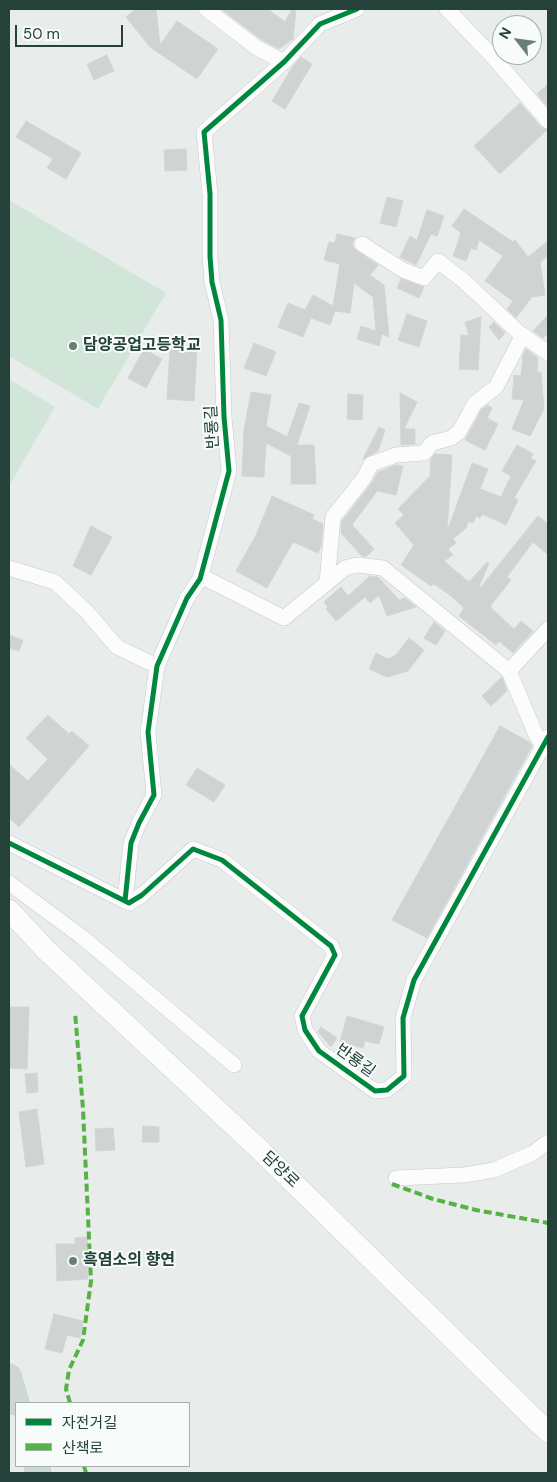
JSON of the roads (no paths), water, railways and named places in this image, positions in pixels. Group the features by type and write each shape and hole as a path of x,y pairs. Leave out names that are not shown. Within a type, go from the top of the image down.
{"main road":[{"name":"담양로","path":"9,911 46,950 260,1150 548,1432"},
{"path":"9,1376 17,1402"}],"street":[{"path":"206,9 256,48 284,62"},
{"name":"반룡길","path":"201,576 284,618 345,568 357,565 383,568 508,671 546,744 414,980 403,1018 404,1076 387,1090 375,1091 319,1051 305,1030 302,1016 335,955 331,946 222,860 193,849 142,895 129,903 125,901 131,843 138,823 154,795 155,788 148,732 157,666 187,598 201,576 229,471 224,417 221,320 212,282 210,256 210,194 204,132 284,62 320,24 357,9"},
{"path":"446,9 494,57 548,121"},
{"path":"362,244 403,270 424,278 438,261 464,281 523,335 548,353"},
{"path":"327,583 334,516 364,478 371,464 396,455 424,453 432,443 451,438 459,432 475,403 496,387 523,335"},
{"path":"9,568 56,582 87,612 117,647 157,666"},
{"path":"508,671 548,629"},
{"path":"9,843 125,901"},
{"path":"9,883 82,937 234,1065"},
{"path":"396,1178 464,1175 494,1170 533,1153 548,1142"}],"place":[{"name":"담양공업고등학교","path":"73,346"},
{"name":"흑염소의 향연","path":"73,1261"}]}
